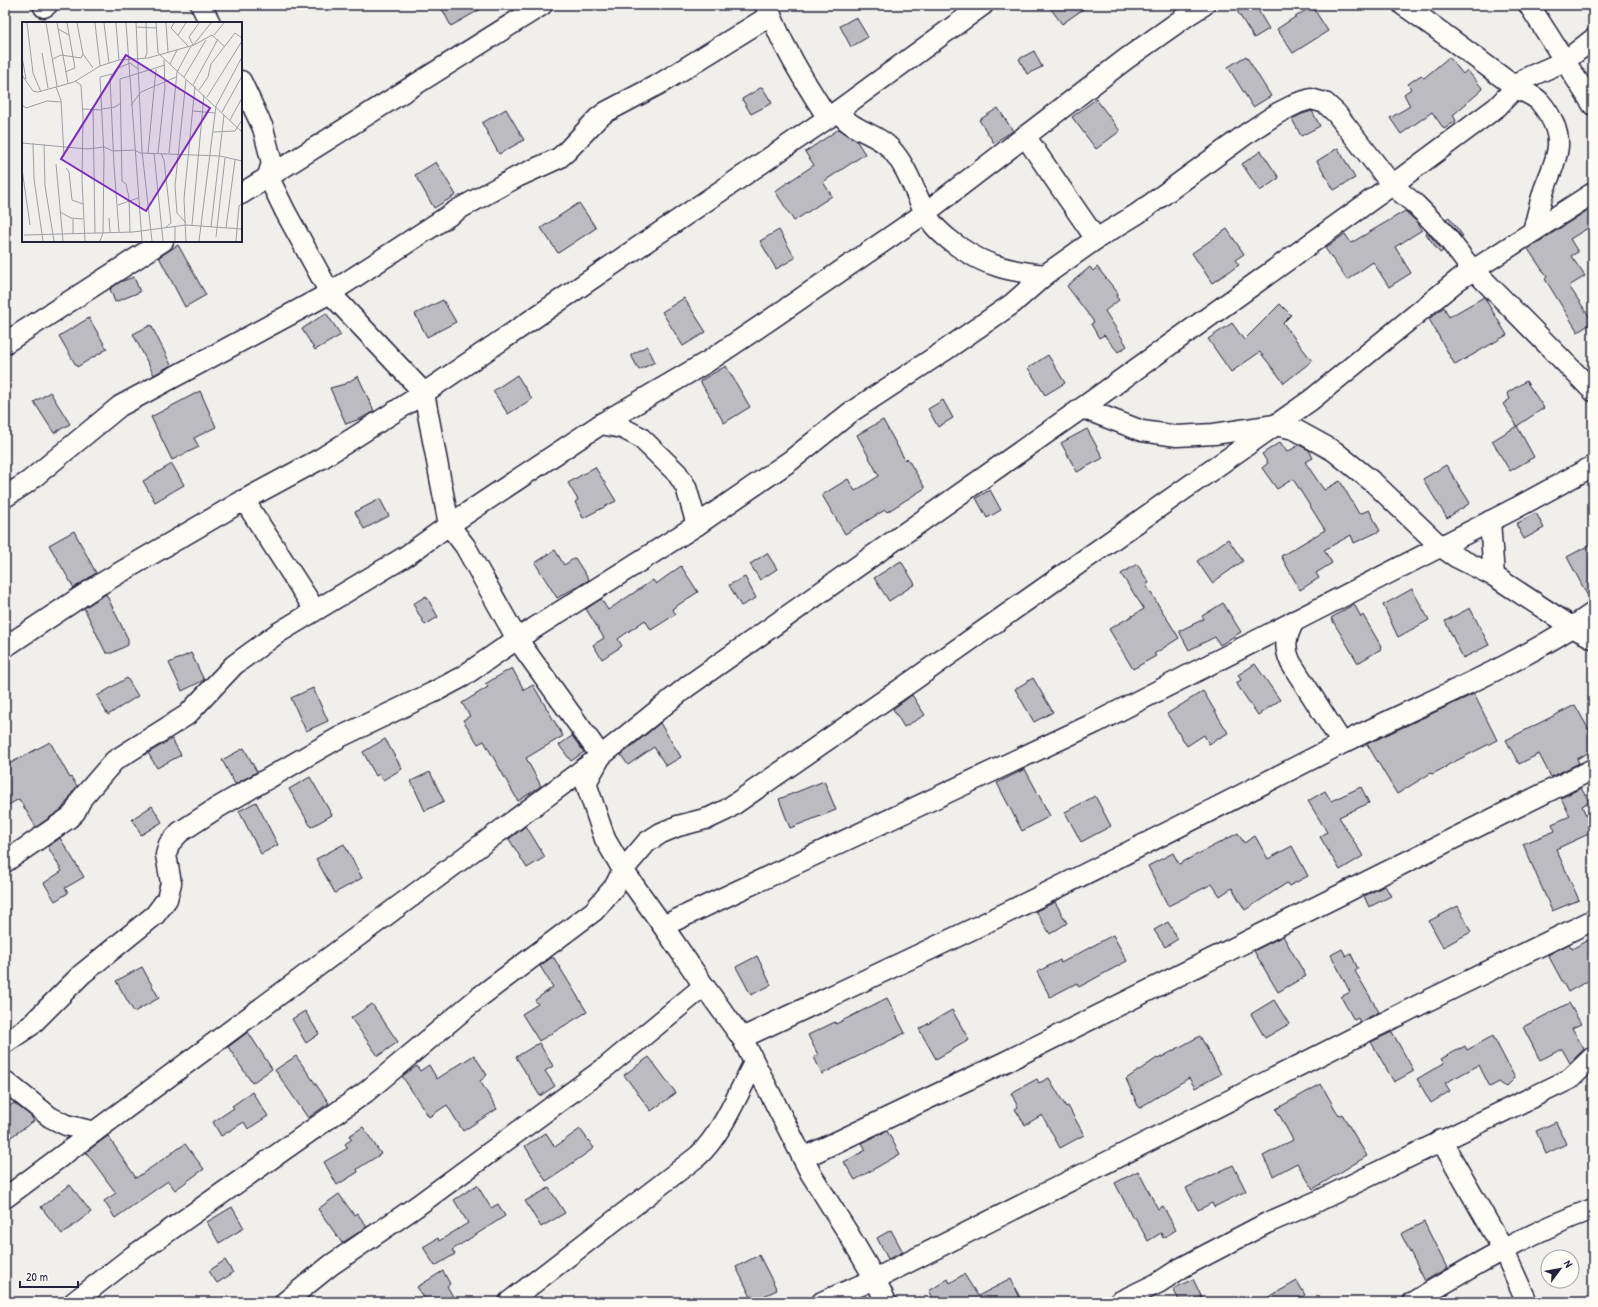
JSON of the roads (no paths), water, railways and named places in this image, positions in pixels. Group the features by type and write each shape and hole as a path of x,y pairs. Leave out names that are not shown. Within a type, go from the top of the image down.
{"street":[{"path":"201,5 210,22"},
{"path":"242,193 542,5"},
{"path":"5,647 97,586 244,500 322,458 424,393 833,115 983,5"},
{"path":"5,862 69,818 75,812 82,798 114,761 187,715 234,665 278,633 406,556 449,525 601,424 708,362 925,213 1126,59 1204,5"},
{"path":"1403,5 1516,87 1539,101 1547,112 1557,134 1558,146 1555,161 1544,191 1533,231"},
{"path":"1529,5 1593,105"},
{"path":"5,497 28,482 120,406 330,293 459,209 517,177 559,158 598,118 606,112 661,83 768,10 784,43 833,115 879,139 890,148 904,168 925,213 932,224 943,234 975,257 996,266 1027,273 1045,275"},
{"path":"5,1198 601,756 688,686 1082,408 1392,185 1497,107 1524,79 1565,61 1593,39"},
{"path":"242,83 262,128 272,163 268,176 285,211 330,293 424,393 449,525 465,546 517,639 601,756"},
{"path":"5,1044 30,1026 82,974 155,915 167,899 171,883 166,855 169,844 180,832 217,808 340,737 456,680 517,639 697,525 790,461 851,412 944,352 1012,304 1045,275 1096,239 1138,214 1248,132 1298,103 1311,99 1325,103 1336,113 1392,185 1415,204 1443,232 1466,262 1593,391"},
{"path":"1025,136 1096,239"},
{"path":"74,1302 132,1256 366,1092 478,998 594,911 615,886 623,870 647,842 661,833 678,826 709,818 726,810 1311,400 1474,269 1593,193"},
{"path":"5,343 161,242"},
{"path":"1082,408 1142,431 1178,436 1214,434 1276,425 1294,429 1334,451 1374,484 1440,546 1456,557 1494,576 1572,627 1593,638"},
{"path":"601,424 622,428 640,437 677,473 686,487 697,525"},
{"path":"663,926 1095,723 1490,521 1593,466"},
{"path":"244,500 315,610"},
{"path":"1490,521 1494,576"},
{"path":"742,1038 1028,902 1342,743 1519,658 1593,613"},
{"path":"1294,621 1286,637 1287,654 1294,668 1342,743"},
{"path":"601,756 586,783 605,839 623,870 742,1038 811,1174 875,1279 886,1302"},
{"path":"803,1158 1007,1061 1593,769"},
{"path":"822,1302 875,1279 1428,1001 1593,920"},
{"path":"285,1302 331,1264 417,1206 606,1067 704,986"},
{"path":"1119,1302 1158,1283 1181,1268 1267,1223 1318,1201 1570,1079 1593,1057"},
{"path":"509,1302 698,1156 707,1147 723,1122 754,1063"},
{"path":"5,1081 50,1117 66,1125 94,1132"},
{"path":"1442,1140 1502,1249 1527,1302"},
{"path":"1413,1302 1502,1249 1571,1217 1593,1209"}]}
